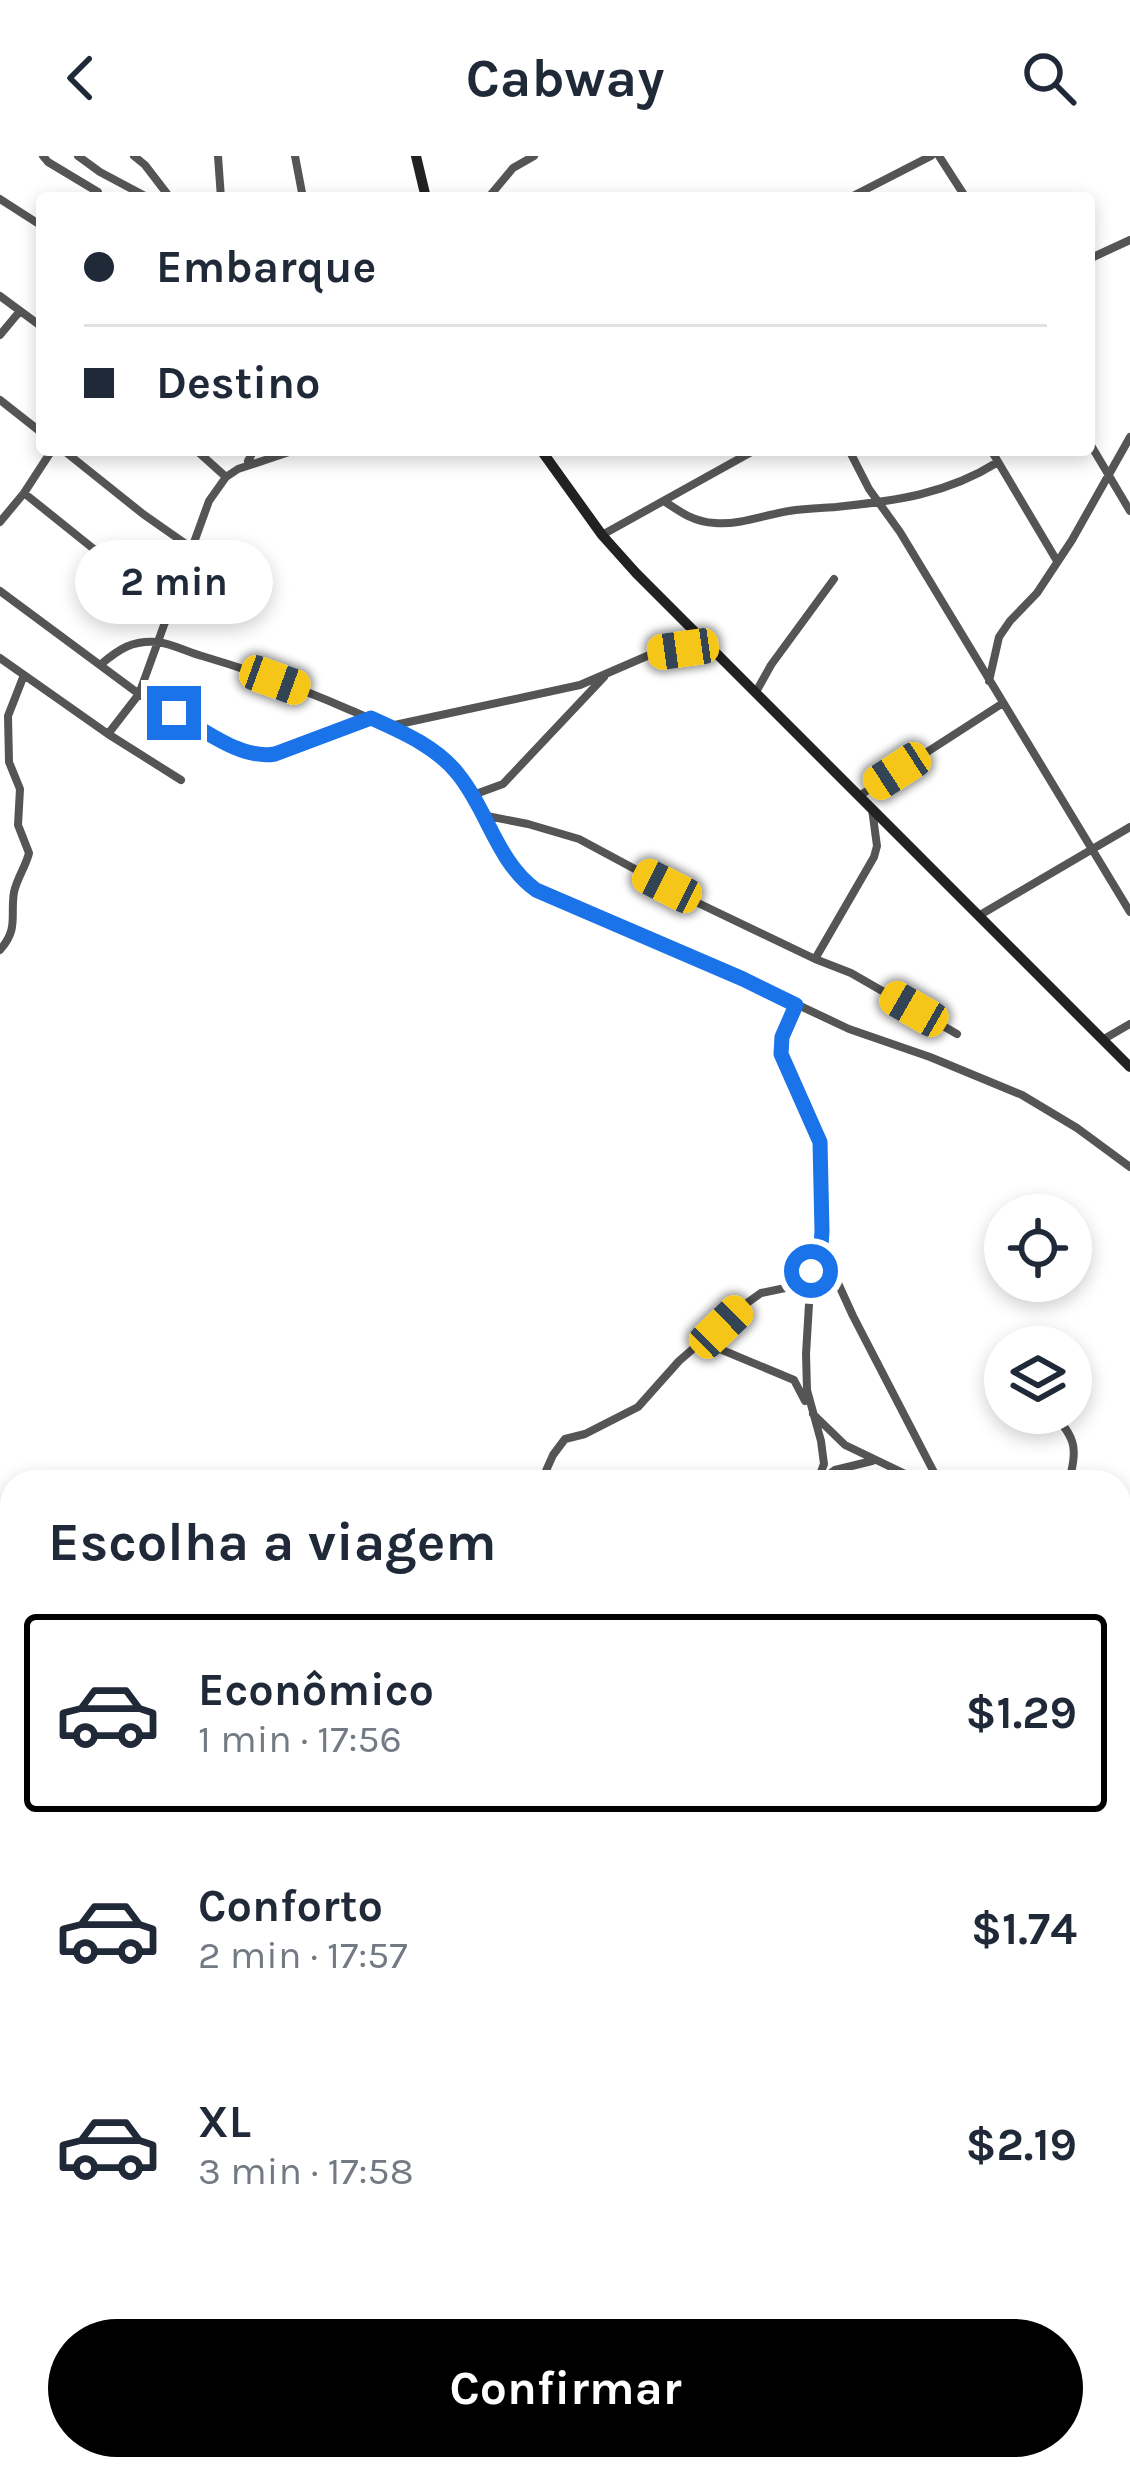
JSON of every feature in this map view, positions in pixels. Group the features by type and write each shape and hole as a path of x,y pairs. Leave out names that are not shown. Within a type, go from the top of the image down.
{"main road":[{"path":"416,156 425,192"},
{"path":"545,456 636,573 1130,1067"}],"street":[{"path":"44,156 48,163 98,192"},
{"path":"78,156 136,192"},
{"path":"134,156 166,192"},
{"path":"218,156 221,192"},
{"path":"295,156 302,192"},
{"path":"493,192 513,168 534,156"},
{"path":"861,192 935,156 962,192"},
{"path":"0,199 36,222"},
{"path":"1095,256 1130,240"},
{"path":"0,296 36,323"},
{"path":"0,335 20,311"},
{"path":"0,400 36,429"},
{"path":"989,681 999,637 1037,593 1072,540 1110,480 1130,437"},
{"path":"1095,453 1130,511"},
{"path":"0,522 48,456"},
{"path":"70,456 193,549"},
{"path":"203,456 226,477"},
{"path":"246,456 249,463"},
{"path":"249,463 252,456"},
{"path":"108,734 139,694 209,501 226,477 274,456"},
{"path":"602,535 744,456"},
{"path":"852,456 1130,912"},
{"path":"995,456 1057,561"},
{"path":"664,501 695,520 740,522 792,510 879,502 959,484 998,462"},
{"path":"1110,480 1130,482"},
{"path":"24,493 171,611"},
{"path":"756,692 770,665 834,579"},
{"path":"0,591 139,694 244,752 262,757 275,754 371,718"},
{"path":"100,665 124,646 158,642 245,669 388,726 428,747 455,770 506,860 536,890 849,1029 1022,1095 1130,1167"},
{"path":"388,726 580,685 654,653 710,646"},
{"path":"0,658 181,780"},
{"path":"473,795 503,784 610,672"},
{"path":"0,950 14,925 14,892 29,853 18,825 20,788 9,761 8,716 24,675"},
{"path":"859,796 1003,703"},
{"path":"815,959 874,857 872,808"},
{"path":"485,816 579,839 698,903 850,973 957,1034"},
{"path":"980,914 1130,827"},
{"path":"796,1005 782,1037 781,1054 820,1142 821,1246 933,1470"},
{"path":"1104,1039 1130,1024"},
{"path":"821,1246 811,1276 806,1372 812,1414 845,1445 898,1470"},
{"path":"547,1470 565,1438 604,1426 638,1407 679,1361 760,1293 790,1287 811,1276"},
{"path":"702,1342 794,1380 821,1441 822,1470"},
{"path":"1070,1434 1072,1470"},
{"path":"834,1470 878,1460"}],"route":[{"path":"174,713 262,757 371,718 428,747 455,770 506,860 536,890 796,1005 782,1037 781,1054 820,1142 821,1246 811,1271"}]}
